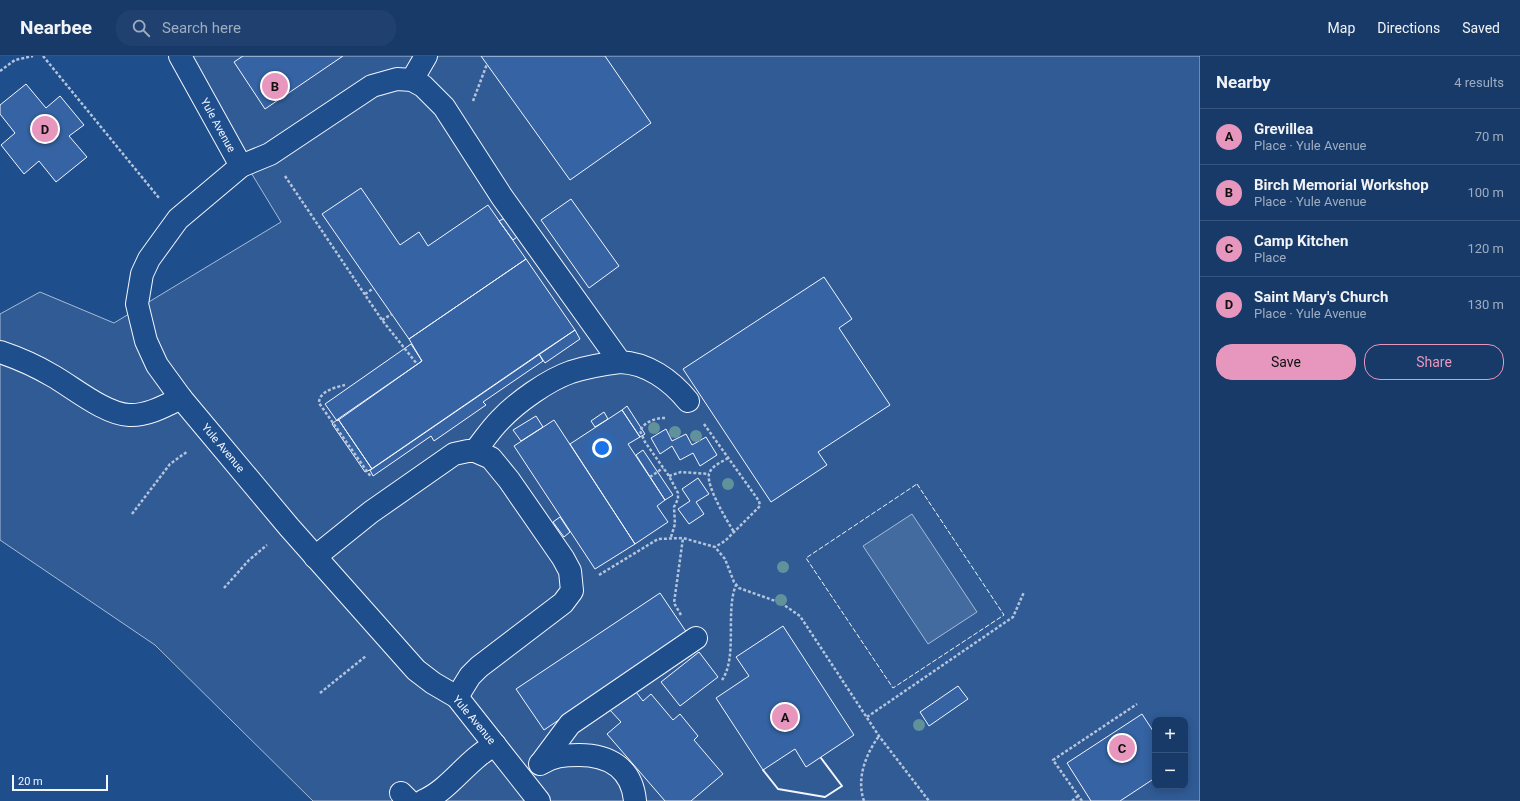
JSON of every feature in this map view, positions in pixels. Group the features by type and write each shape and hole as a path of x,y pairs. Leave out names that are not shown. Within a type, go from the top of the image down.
{"street":[{"name":"Yule Avenue","path":"180,56 241,166 178,220 149,259 142,274 137,304 146,342 157,365 181,398 316,557 416,670 433,684 457,697 539,801"},
{"path":"412,80 426,56"},
{"path":"241,166 270,154 372,86 397,79 412,80 423,86 444,107 502,197 620,362"},
{"path":"0,352 51,374 102,405 127,415 142,414 159,409 181,398"},
{"path":"475,451 508,412 520,402 556,379 570,372 590,366 620,362 639,364 679,389 688,401"},
{"path":"316,557 387,501 454,454 475,451 491,458 502,470 563,558 570,571 573,586 572,591 563,602 512,640 470,676 457,697"},
{"path":"521,779 541,763 570,724 696,638"},
{"path":"423,801 433,796 483,751 495,745"},
{"path":"541,763 559,756 598,756 608,760 624,772 634,791 635,801"}],"path":[{"path":"0,71 15,60 33,56"},
{"path":"43,56 178,220"},
{"path":"471,106 487,64"},
{"path":"270,154 382,320 417,364"},
{"path":"365,294 374,288"},
{"path":"382,320 392,314"},
{"path":"346,385 328,390 321,396 319,403 387,501"},
{"path":"670,418 659,418 648,422 640,431 645,442 669,476 678,493 678,499 674,507 675,524 672,537"},
{"path":"703,422 759,501 760,506 734,532 715,547"},
{"path":"699,425 706,426"},
{"path":"132,514 170,464 192,448"},
{"path":"728,458 716,465 709,474 712,489 734,532"},
{"path":"650,477 663,468"},
{"path":"669,476 681,472 709,474"},
{"path":"573,586 598,576 658,539 672,537 683,538 715,547 725,559 736,585 746,592 782,602 800,616 879,736 930,801"},
{"path":"683,538 674,603 696,638"},
{"path":"224,588 249,560 272,542"},
{"path":"722,680 727,665 734,591 736,585"},
{"path":"866,717 1013,617 1024,592"},
{"path":"320,693 371,652"},
{"path":"1082,801 1053,760 1137,704"},
{"path":"864,801 861,783 866,758 879,736"},
{"path":"1072,801 1078,796"}],"shaded area":[{"path":"180,56 1200,56 1200,801 313,801 155,645 0,540 0,314 40,292 114,323 281,222"},
{"path":"912,514 977,612 928,644 863,546"}],"building":[{"path":"243,56 343,56 265,109 234,62"},
{"path":"481,56 605,56 651,123 570,180"},
{"path":"26,84 46,108 60,96 84,125 69,136 87,157 56,182 39,161 24,174 1,145 15,133 0,114 0,105"},
{"path":"361,188 400,245 419,232 428,246 488,205 526,259 409,339 322,214"},
{"path":"571,199 619,266 589,288 541,220"},
{"path":"505,218 517,237 513,240 499,221"},
{"path":"526,259 575,330 372,469 338,419 422,361 409,339"},
{"path":"824,277 852,319 839,328 890,405 818,452 827,465 771,502 683,369"},
{"path":"575,330 580,339 545,363 539,354"},
{"path":"411,344 422,361 337,421 325,404"},
{"path":"539,354 543,361 483,402 486,405 434,441 431,436 373,476 370,470"},
{"path":"627,406 645,434 640,437 622,410"},
{"path":"622,410 640,437 628,444 665,500 657,506 668,522 635,544 570,444"},
{"path":"604,412 608,419 595,427 591,421"},
{"path":"536,416 543,427 521,441 513,430"},
{"path":"338,419 372,469 365,472 332,424"},
{"path":"554,420 635,544 595,569 514,446"},
{"path":"666,429 672,441 686,434 692,445 706,437 717,455 700,466 693,453 680,460 672,446 660,454 651,438"},
{"path":"643,450 673,495 665,500 636,455"},
{"path":"698,478 709,494 696,502 704,514 689,524 678,509 690,501 682,489"},
{"path":"560,517 570,532 564,537 553,522"},
{"path":"660,593 687,633 544,730 516,689"},
{"path":"783,626 854,735 806,767 795,749 763,770 716,698 749,676 736,657"},
{"path":"699,652 718,677 680,706 661,682"},
{"path":"958,686 968,699 929,726 920,712"},
{"path":"633,688 643,701 651,694 673,720 680,714 698,736 694,740 723,774 691,801 665,801 607,734 621,722 609,709"},
{"path":"1142,714 1152,729 1152,780 1120,801 1091,801 1067,763"}],"fence":[{"path":"917,484 1004,615 893,688 806,558 917,484"}],"wall":[{"path":"763,770 778,789 825,797 842,786 821,758"}],"place":[{"name":"Birch Memorial Workshop","path":"275,86"},
{"name":"Saint Mary's Church","path":"45,129"},
{"name":"Grevillea","path":"785,717"},
{"name":"Camp Kitchen","path":"1122,748"}]}
